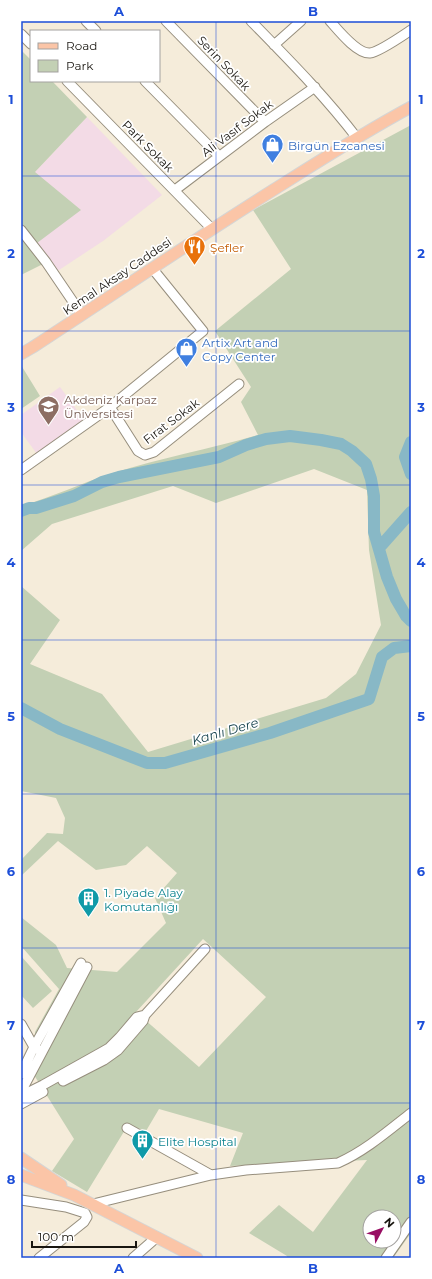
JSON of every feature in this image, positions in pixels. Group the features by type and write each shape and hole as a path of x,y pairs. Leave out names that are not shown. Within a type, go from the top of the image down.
{"main road":[{"name":"Kemal Aksay Caddesi","path":"21,354 212,229 357,138 411,108"},
{"path":"21,1158 74,1195"},
{"path":"21,1174 93,1204 197,1258"}],"street":[{"path":"86,21 95,30"},
{"name":"Serin Sokak","path":"166,21 265,122"},
{"path":"251,21 315,87 339,114 357,138"},
{"path":"274,45 301,21"},
{"path":"330,21 362,51 370,52 377,50 411,30"},
{"path":"21,34 30,43"},
{"name":"Park Sokak","path":"68,82 212,229"},
{"path":"146,82 219,156"},
{"name":"Ali Vasıf Sokak","path":"174,190 265,122 315,87"},
{"path":"21,230 46,262 82,315"},
{"path":"21,470 110,407 203,330 152,268"},
{"name":"Fırat Sokak","path":"110,407 138,451 145,455 154,452 239,384"},
{"path":"21,1104 104,1060 118,1050 143,1021 145,1015 205,949"},
{"path":"21,1074 38,1049 84,965"},
{"path":"21,1096 110,1048 137,1017 145,1015"},
{"path":"21,1024 38,1049"},
{"path":"21,1092 38,1049"},
{"path":"93,1204 211,1175 246,1170 338,1163 370,1144 411,1113"},
{"path":"127,1128 211,1175"},
{"path":"21,1200 66,1207 85,1213 87,1217 84,1222 39,1258"},
{"path":"386,1258 411,1222"},
{"path":"133,1258 157,1237"}],"shaded area":[{"path":"87,117 162,195 103,241 56,272 37,243 35,172"},
{"name":"Akdeniz Karpaz Üniversitesi","path":"60,387 84,420 37,454 21,432 21,415"}],"green space":[{"path":"21,50 30,59 30,82 53,82 87,117 35,172 81,210 37,243 49,261 21,275"},
{"path":"411,125 411,1233 402,1246 402,1209 362,1209 362,1249 399,1249 393,1258 287,1258 287,1256 249,1233 279,1205 313,1232 367,1160 230,1166 243,1133 159,1109 146,1131 128,1125 87,1192 52,1171 74,1139 34,1075 35,1032 59,989 21,946 21,917 56,945 67,968 117,972 166,923 155,898 177,873 147,846 126,865 96,870 58,841 21,876 21,860 47,833 63,834 65,818 56,798 21,791 21,586 60,620 30,664 102,694 148,752 326,698 356,674 381,625 369,550 367,490 314,469 216,503 173,486 52,524 21,551 21,506 113,473 258,435 241,402 251,387 215,331 291,269 253,210","holes":["203,939 266,997 199,1067 136,1012"]},
{"path":"21,365 40,396 21,409"},
{"path":"21,956 52,991 33,1008 21,995"}],"waterway":[{"path":"21,511 74,496 102,482 119,477 219,457 246,445 266,439 290,436 341,444 352,451 366,464 371,479 374,496 374,532 387,577 396,599 406,616 411,621"},
{"path":"411,442 405,457 411,474"},
{"path":"379,548 411,512"},
{"name":"Kanlı Dere","path":"21,708 60,729 147,763 165,763 270,733 369,699 382,657 394,648 411,646"}],"place":[{"name":"Birgün Ezcanesi","path":"272,164"},
{"name":"Şefler","path":"195,266"},
{"name":"Artix Art and Copy Center","path":"187,368"},
{"name":"Akdeniz Karpaz Üniversitesi","path":"48,426"},
{"name":"1. Piyade Alay Komutanlığı","path":"89,918"},
{"name":"Elite Hospital","path":"142,1160"}]}
